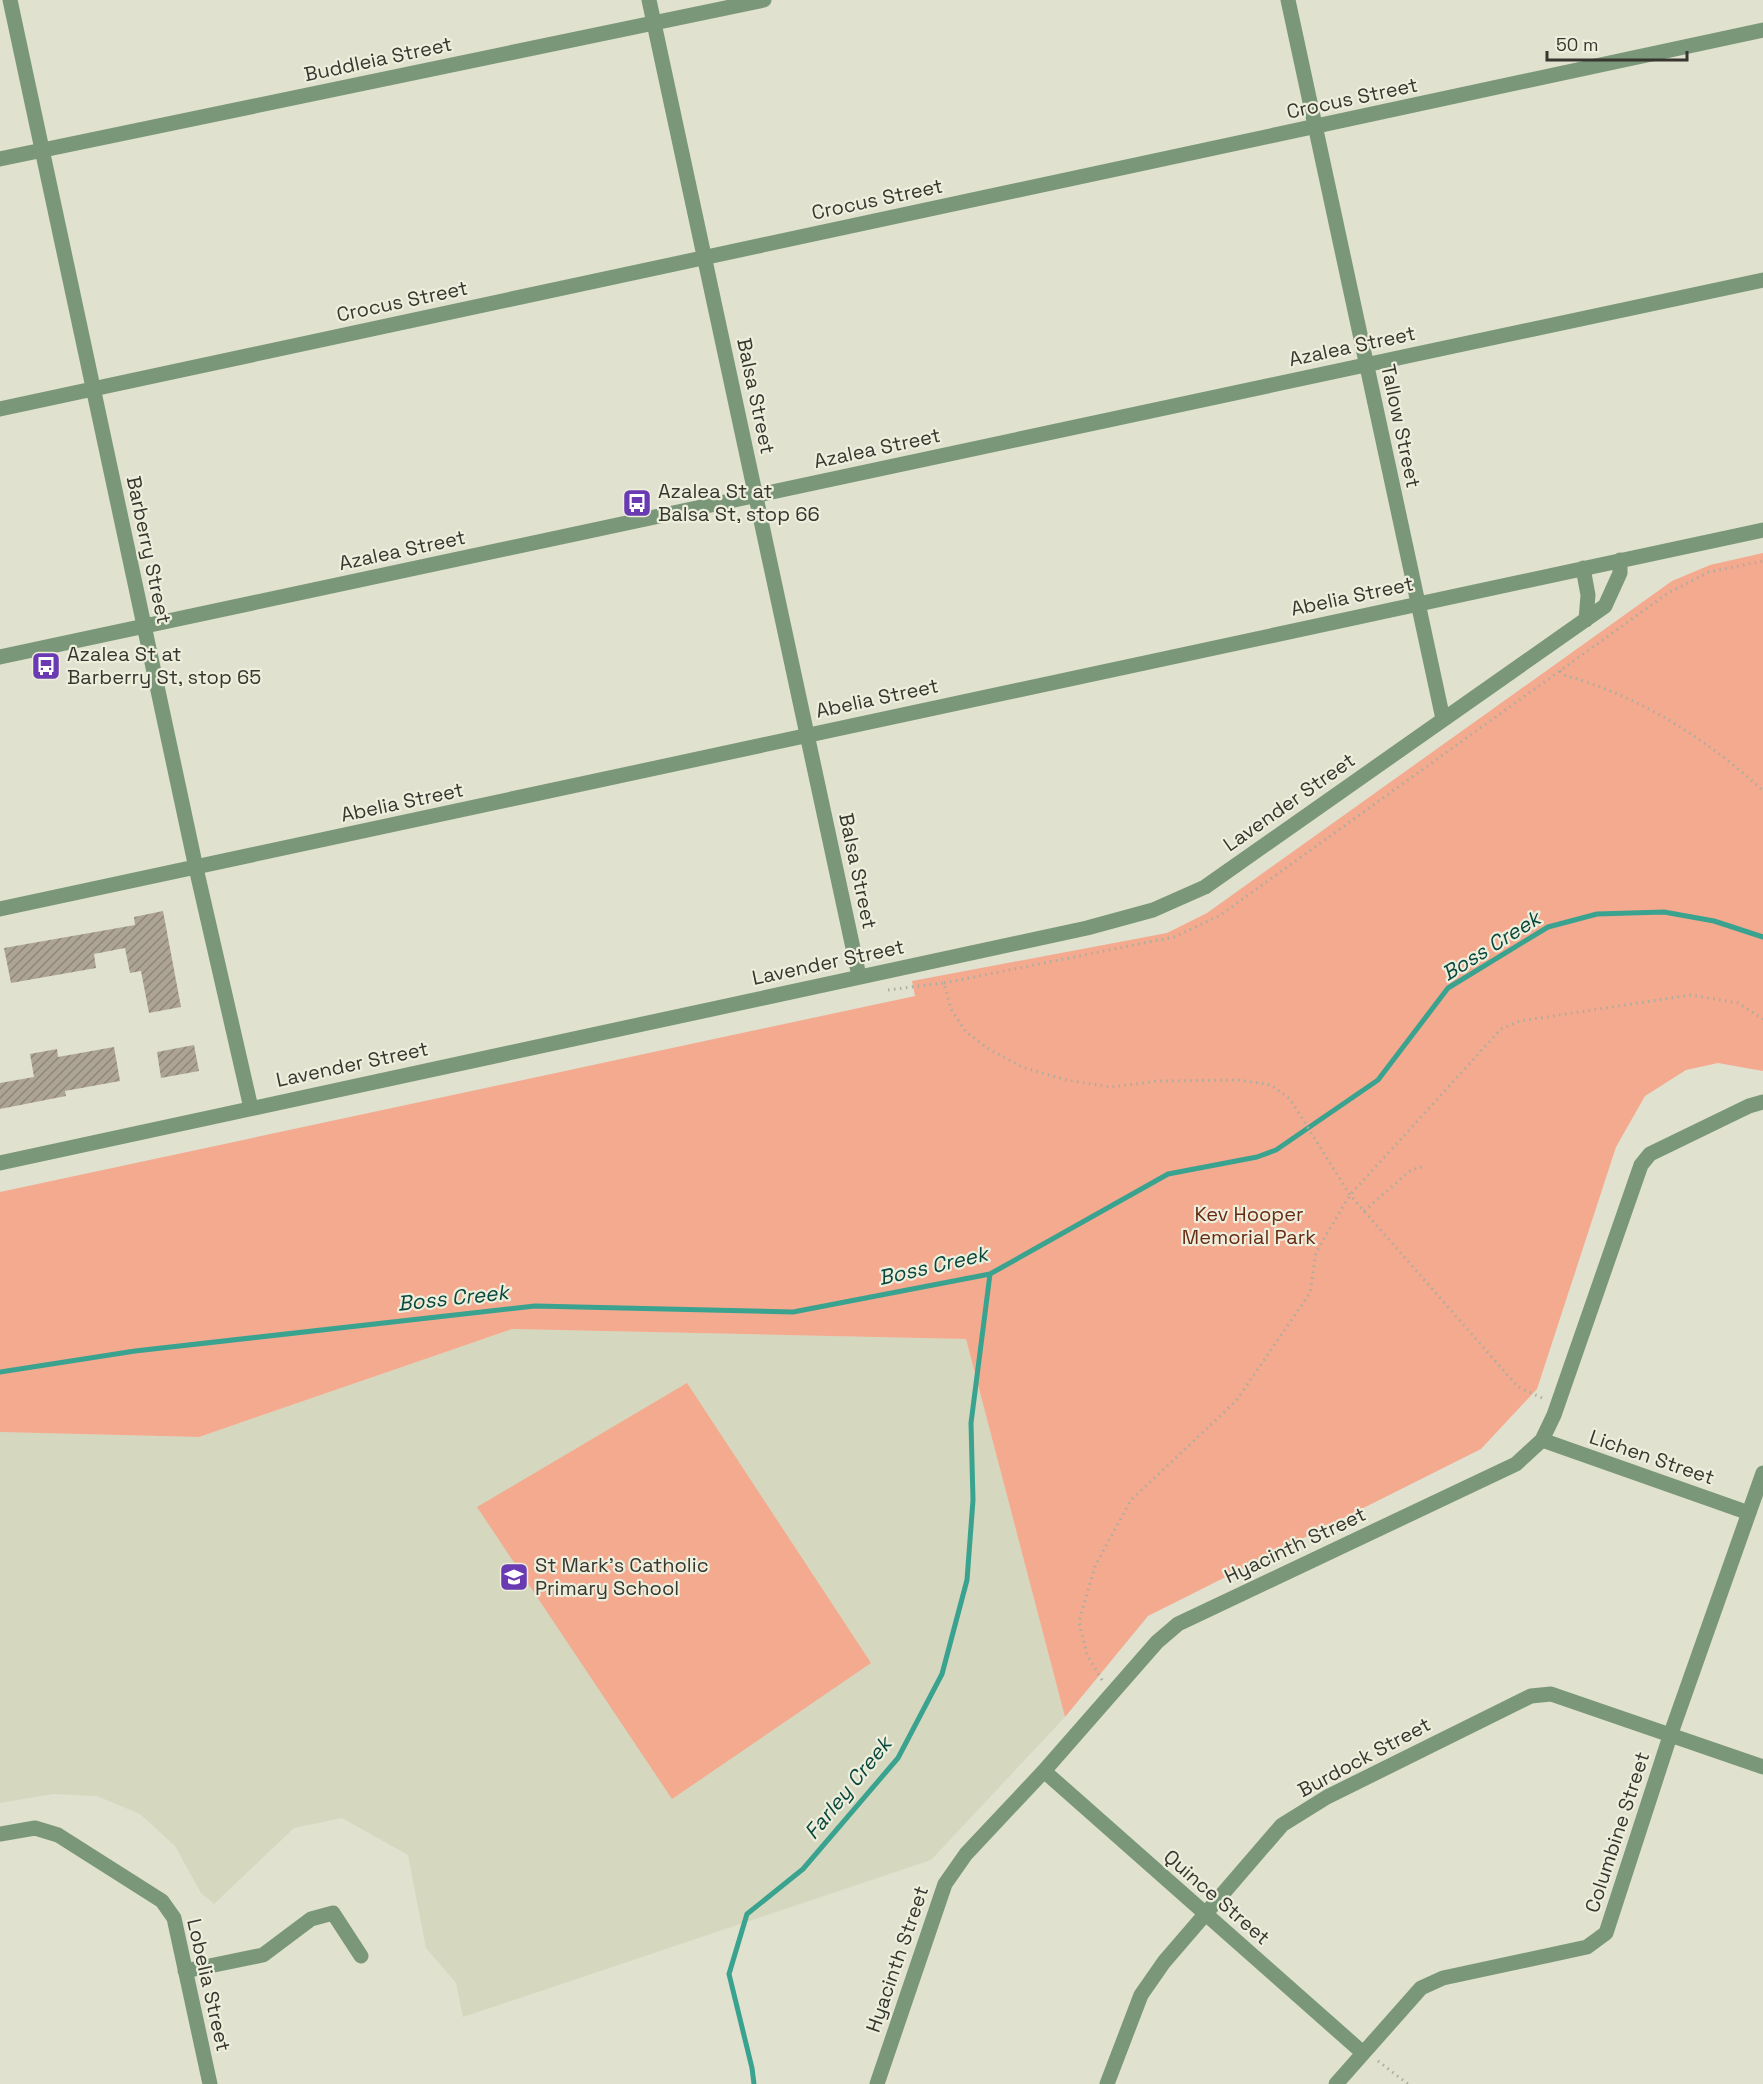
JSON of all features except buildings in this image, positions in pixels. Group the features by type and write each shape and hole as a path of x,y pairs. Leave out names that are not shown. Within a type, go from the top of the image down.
{"street":[{"name":"Barberry Street","path":"10,0 44,150 196,868 251,1107"},
{"name":"Balsa Street","path":"649,0 859,976"},
{"name":"Buddleia Street","path":"0,159 764,0"},
{"name":"Tallow Street","path":"1288,0 1443,719"},
{"name":"Crocus Street","path":"0,409 1763,30"},
{"name":"Azalea Street","path":"0,657 1763,280"},
{"name":"Abelia Street","path":"0,909 1763,530"},
{"name":"Lavender Street","path":"0,1163 1087,928 1153,910 1205,886 1605,606 1620,573 1620,560"},
{"path":"1583,568 1588,596 1586,620"},
{"name":"Hyacinth Street","path":"877,2084 945,1884 966,1854 1044,1772 1157,1642 1178,1624 1516,1464 1542,1440 1557,1405 1641,1165 1650,1154 1749,1106 1763,1102"},
{"name":"Lichen Street","path":"1542,1440 1749,1513"},
{"name":"Columbine Street","path":"1336,2084 1421,1988 1443,1978 1587,1947 1606,1934 1670,1736 1763,1473"},
{"name":"Burdock Street","path":"1107,2084 1141,1995 1204,1915 1282,1826 1327,1797 1531,1696 1551,1694 1763,1767"},
{"name":"Quince Street","path":"1044,1772 1363,2053"},
{"name":"Lobelia Street","path":"0,1834 35,1828 58,1835 162,1901 174,1918 210,2084"},
{"path":"185,1971 263,1955 311,1919 333,1913 361,1956"}],"path":[{"path":"1560,670 1566,676 1624,696 1727,759 1763,791"},
{"path":"887,990 944,983 951,1009 966,1032 989,1049 1022,1067 1066,1080 1111,1087 1159,1081 1256,1080 1271,1085 1290,1099 1350,1195 1518,1388 1557,1405"},
{"path":"1111,1695 1087,1655 1079,1622 1095,1566 1131,1500 1236,1401 1271,1354 1310,1293 1316,1252 1350,1195 1501,1029 1520,1021 1691,995 1738,1003 1763,1019"},
{"path":"1364,1211 1412,1170 1422,1167"},
{"path":"1363,2053 1386,2065 1408,2084"}],"shaded area":[{"name":"St Mark's Catholic Primary School","path":"512,1329 966,1339 1065,1717 931,1860 463,2017 456,1983 426,1948 408,1855 342,1818 294,1828 214,1904 201,1893 175,1846 140,1814 97,1796 53,1794 0,1803 0,1432 199,1437"}],"green space":[{"name":"Kev Hooper Memorial Park","path":"1763,553 1763,1071 1718,1063 1686,1070 1645,1096 1616,1147 1537,1389 1481,1449 1148,1616 1065,1717 966,1339 512,1329 199,1437 0,1432 0,1192 915,996 912,981 1167,933 1207,913 1672,581 1710,565"},
{"path":"687,1383 871,1663 672,1799 477,1507"}],"waterway":[{"name":"Boss Creek","path":"0,1372 135,1351 535,1306 793,1312 990,1274 1168,1174 1257,1157 1276,1150 1378,1080 1448,988 1548,927 1597,914 1664,912 1714,921 1763,937"},
{"name":"Farley Creek","path":"754,2084 729,1974 747,1914 803,1869 898,1758 942,1674 967,1580 973,1500 971,1423 990,1274"}],"place":[{"name":"Azalea St at Balsa St, stop 66","path":"637,503"},
{"name":"Azalea St at Barberry St, stop 65","path":"46,666"},
{"name":"St Mark's Catholic Primary School","path":"514,1577"}]}
